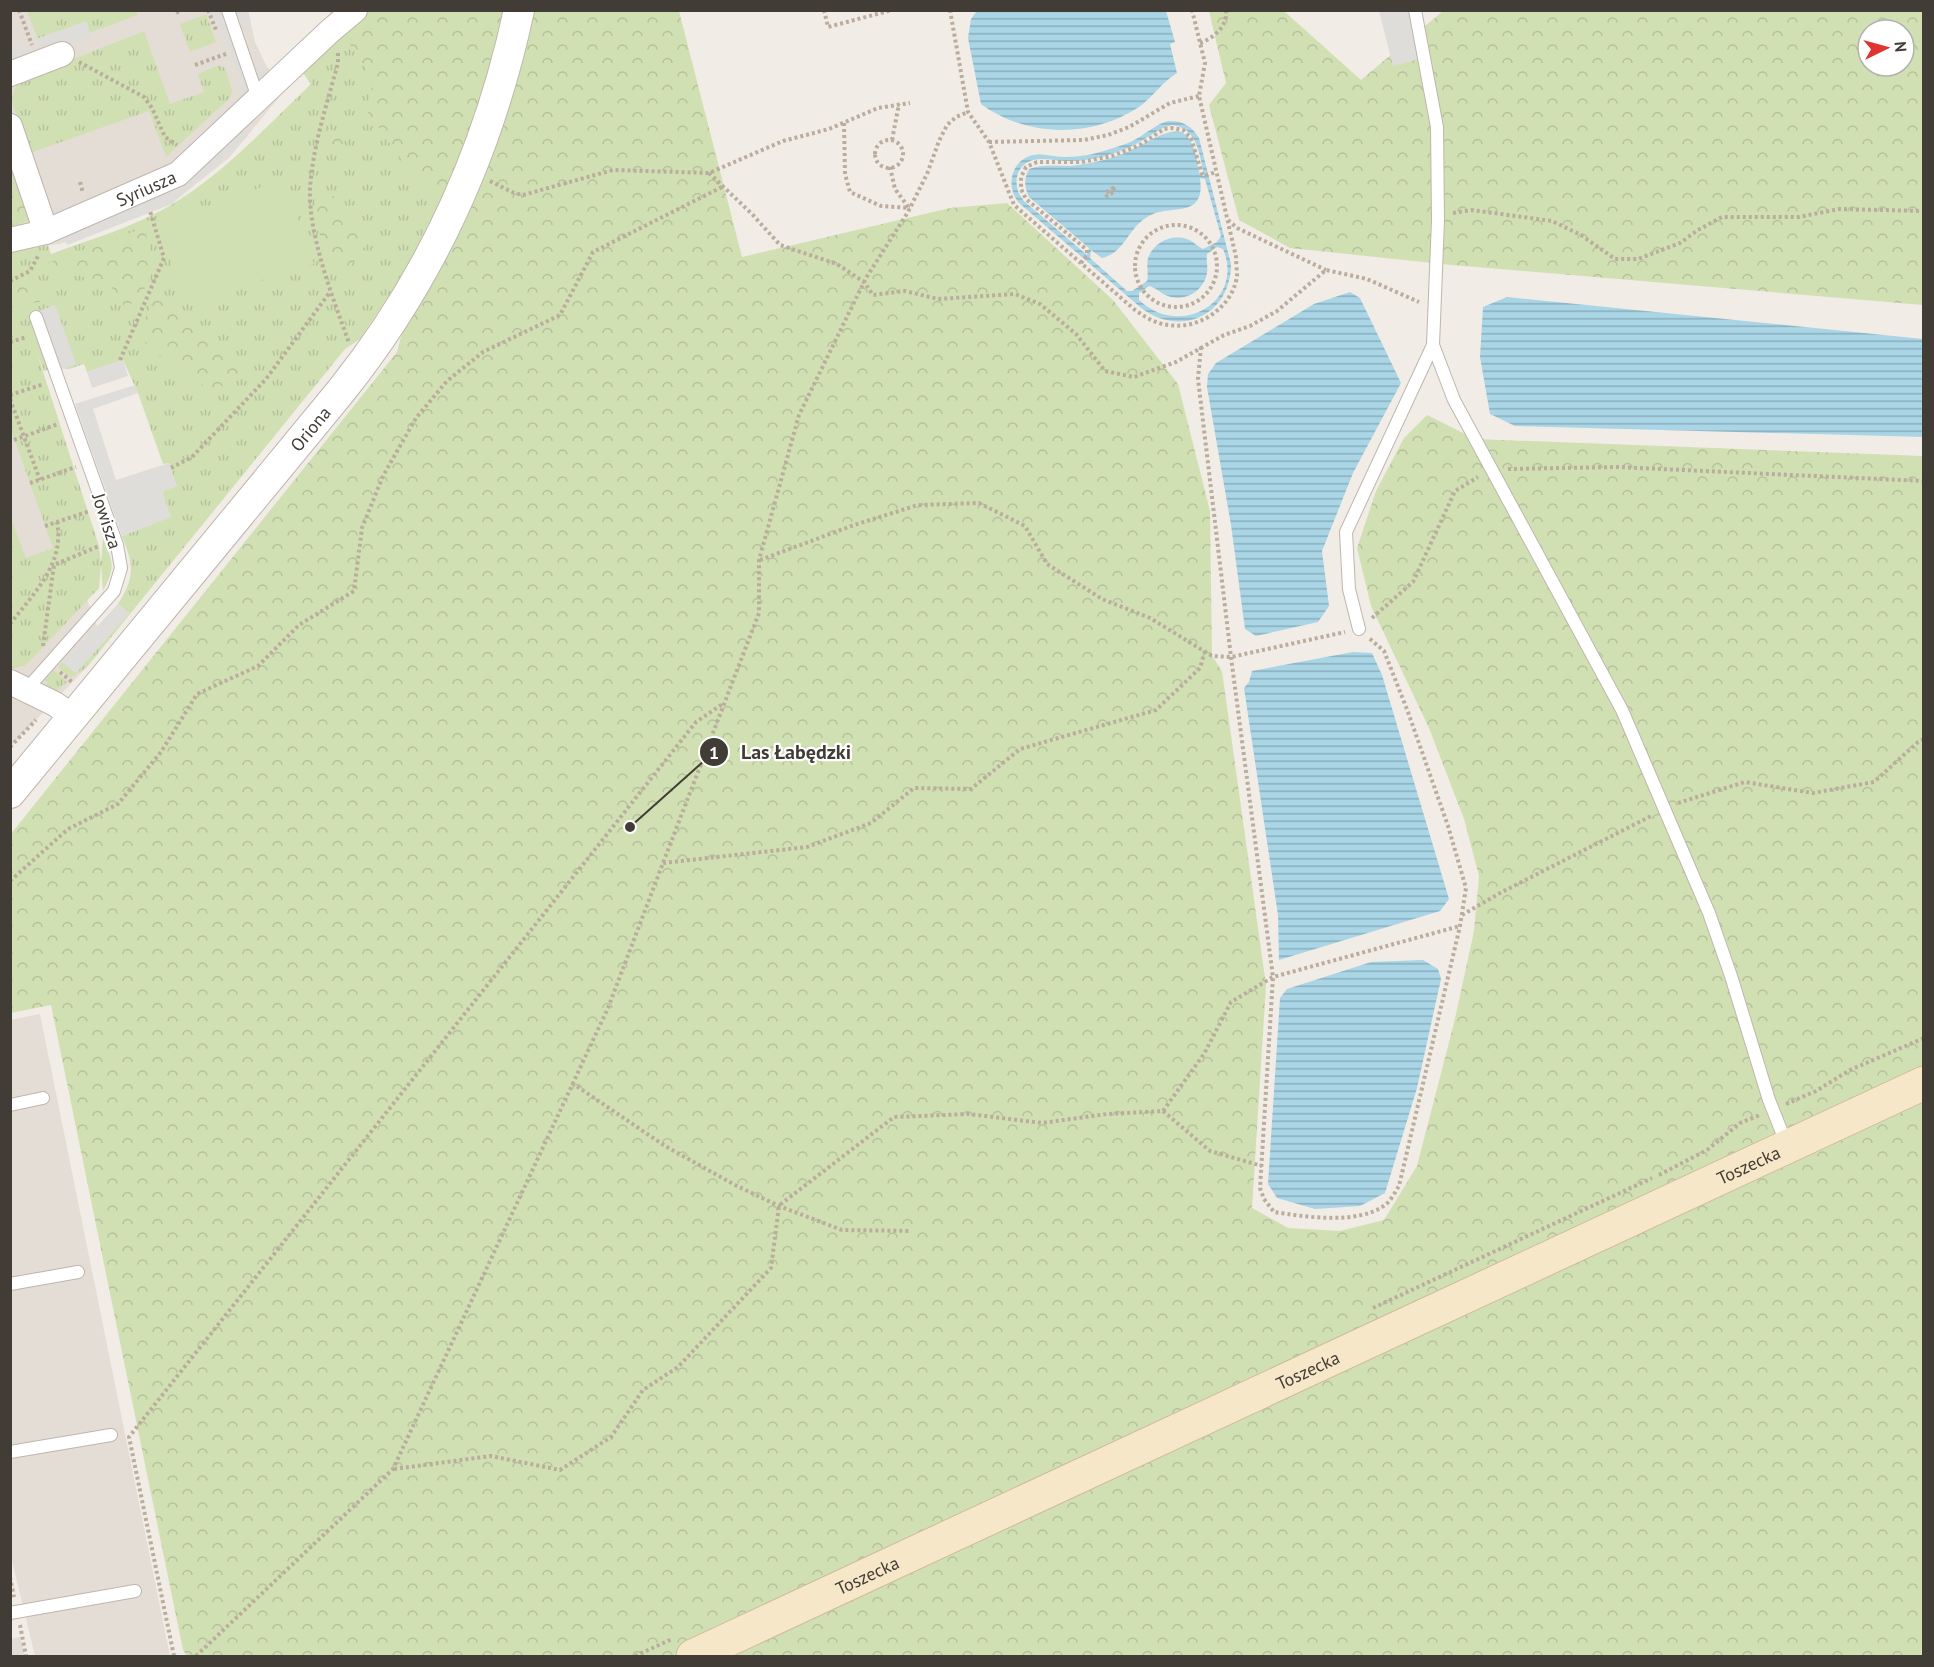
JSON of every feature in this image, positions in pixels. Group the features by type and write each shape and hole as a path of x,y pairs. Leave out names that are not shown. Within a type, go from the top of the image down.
{"main road":[{"name":"Toszecka","path":"693,1656 1923,1083"}],"street":[{"name":"Oriona","path":"10,793 74,718 360,367 392,322 423,269 471,172 494,109 519,10"},
{"name":"Syriusza","path":"10,240 46,232 178,174 346,17"},
{"path":"10,74 62,54"},
{"path":"10,126 46,232"},
{"name":"Jowisza","path":"18,686 55,704 74,718"}],"lane":[{"path":"228,10 258,98"},
{"path":"1415,10 1437,126 1438,220 1433,345 1454,400 1622,710 1709,913 1787,1146"},
{"name":"Jowisza","path":"18,686 114,591 121,568 117,545 36,317"},
{"path":"1359,629 1349,589 1347,532 1433,345"},
{"path":"10,1105 43,1098"},
{"path":"10,1284 78,1272"},
{"path":"10,1452 111,1435"},
{"path":"10,1612 135,1591"}],"path":[{"path":"19,10 39,63"},
{"path":"176,13 182,10"},
{"path":"208,10 217,32"},
{"path":"824,10 828,27 892,10"},
{"path":"950,10 968,112 989,142 1014,205 1084,259 1146,318 1171,326 1199,321 1214,313 1224,304 1236,281 1236,257 1199,96 1205,63 1192,10"},
{"path":"1200,43 1216,35 1226,19 1226,10"},
{"path":"346,17 338,63 314,154 310,190 312,214 324,270 352,352"},
{"path":"62,54 144,97 152,108 165,137 183,149"},
{"path":"195,65 226,54 229,63"},
{"path":"989,142 1084,140 1108,135 1129,127 1170,103 1199,96"},
{"path":"488,180 523,195 613,170 709,173 783,141 829,129 878,108 910,103"},
{"path":"892,140 899,104"},
{"path":"196,1656 393,1469 608,1008 759,613 759,560 799,415 864,282 910,208 947,125 956,117 968,112"},
{"path":"844,123 845,174 850,192 881,206 910,208"},
{"path":"1084,259 1087,250 1026,199 1021,189 1021,177 1026,167 1037,162 1082,162 1112,156 1140,145 1164,129 1172,128 1183,130 1191,138 1202,174 1216,172"},
{"path":"887,140 900,145 903,154 900,162 890,167 879,164 875,156 880,143 887,140"},
{"path":"890,167 895,189 910,208"},
{"path":"709,173 780,244 837,264 864,282 873,296 905,291 938,299 1015,294 1040,304 1076,334 1105,371 1134,377 1176,362 1224,335 1250,326 1277,311 1326,270"},
{"path":"1105,183 1115,200"},
{"path":"10,881 68,829 118,804 161,752 197,694 258,666 299,625 354,591 362,528 383,476 416,418 447,381 483,352 560,315 593,252 724,186"},
{"path":"1438,220 1450,214 1472,210 1552,220 1616,259 1638,259 1680,243 1698,230 1722,218 1799,217 1839,209 1923,211"},
{"path":"120,360 164,258 150,211"},
{"path":"1227,219 1237,228 1326,270 1367,279 1433,309"},
{"path":"1184,224 1196,228 1205,235 1218,260 1215,281 1202,299 1192,304 1171,307 1150,298 1142,288 1136,275 1135,263 1137,252 1151,232 1161,226 1184,224"},
{"path":"10,281 30,271"},
{"path":"171,468 192,457 266,379 330,291"},
{"path":"1201,348 1198,379 1231,657 1273,977 1260,1188 1264,1199 1274,1212 1317,1219 1368,1214 1387,1204 1399,1186 1460,926 1466,888 1448,826 1384,651 1359,629"},
{"path":"40,480 10,397 48,382"},
{"path":"14,440 62,423"},
{"path":"30,483 76,467"},
{"path":"45,526 91,511"},
{"path":"43,649 59,535 57,522"},
{"path":"10,624 54,565 99,546"},
{"path":"663,863 807,847 872,823 914,789 971,789 1020,749 1156,710 1200,668 1205,651"},
{"path":"55,667 73,683"},
{"path":"174,1656 129,1437 696,722 725,702"},
{"path":"10,747 39,717"},
{"path":"1462,915 1500,893 1678,803 1745,782 1813,793 1874,782 1923,739"},
{"path":"1164,1110 1204,1054 1231,1002 1273,977 1460,926"},
{"path":"1773,1109 1816,1091 1850,1070 1923,1038"},
{"path":"572,1083 665,1146 735,1185 779,1206 842,1230 912,1231"},
{"path":"393,1469 491,1456 560,1470 611,1437 643,1390 678,1367 771,1268 779,1206 894,1117 969,1114 1042,1123 1107,1114 1164,1110 1210,1151 1262,1166"}],"shaded area":[{"path":"10,11 248,11 255,42 266,65 285,90 229,158 181,196 60,244 48,245 45,242 11,250"},
{"path":"213,11 248,11 251,22 240,26 248,53 253,64 271,71 242,123 248,136 172,204 67,245 61,234 46,220 166,167 239,103 243,85"},
{"path":"1379,11 1415,11 1423,58 1393,66"},
{"path":"86,21 92,37 42,55 36,39"},
{"path":"10,41 18,47 28,44 33,58 11,62"},
{"path":"55,305 76,364 61,370 39,311"},
{"path":"123,360 128,376 92,388 87,372"},
{"path":"135,385 138,393 93,409 116,480 169,463 177,486 162,491 171,517 122,536 75,404"},
{"path":"10,398 104,644 87,667 11,746"},
{"path":"118,604 129,613 76,673 63,663"},
{"path":"40,1014 170,1656 35,1656 10,1553 10,1020"},
{"path":"20,1637 25,1656 11,1656 11,1639"}],"green space":[{"path":"137,10 138,15 42,50 27,11"},
{"path":"329,11 679,11 742,257 950,208 1007,203 1113,300 1178,384 1210,511 1212,656 1222,671 1266,985 1252,1208 1288,1228 1340,1231 1384,1220 1417,1166 1454,1023 1474,931 1479,876 1464,819 1429,728 1371,606 1357,548 1376,491 1404,438 1427,415 1475,439 1923,456 1923,1656 187,1656 183,1650 51,1005 11,1013 10,835 397,352 437,197 413,176 367,111 373,81"},
{"path":"1209,11 1284,11 1361,80 1443,11 1923,11 1923,305 1452,265 1290,248 1239,220 1209,105 1226,83"},
{"path":"206,14 216,42 190,52 180,24"},
{"path":"361,20 443,197 402,276 360,339 345,349 87,667 71,678 58,667 62,662 76,673 129,613 118,604 131,571 129,555 122,536 170,517 162,491 176,486 169,463 163,464 138,393 123,360 87,372 84,364 69,369 53,368 44,371 38,356 99,546 101,563 103,538 112,564 110,576 103,591 101,565 99,588 30,661 24,666 11,669 11,518 26,558 53,548 11,430 11,252 48,245 51,254 142,220 171,205 209,178 244,148 311,84 303,73"},
{"path":"144,31 170,104 204,92 198,74 219,65 225,68 232,90 230,98 166,157 149,111 30,153 11,100 18,81"},
{"path":"326,128 335,132 344,143 328,152 323,143"},
{"path":"10,154 33,219 11,227 10,227"},
{"path":"284,179 314,264 185,304 158,224"},
{"path":"317,188 345,202 347,212 370,238 350,267 337,274 331,271 320,236 314,207"},
{"path":"144,228 155,266 139,301 124,306 107,281 83,277 48,263"},
{"path":"47,284 46,301 20,305 16,285"},
{"path":"156,295 168,297 247,365 228,385 207,388 157,354 137,335"},
{"path":"54,670 67,682 55,692 48,688 45,679"}],"water":[{"path":"977,11 1166,11 1175,42 1170,44 1177,73 1139,107 1101,124 1080,129 1060,130 1018,123 981,104 968,38 971,19"},
{"path":"1164,122 1182,123 1190,127 1199,138 1231,264 1229,282 1222,297 1213,308 1200,317 1186,321 1171,321 1155,316 1140,307 1019,203 1011,182 1015,168 1020,162 1033,155 1071,157 1099,152 1130,142","holes":["1172,125 1180,127 1192,136 1199,151 1204,176 1200,175 1190,141 1187,136 1177,131 1161,135 1127,152 1102,161 1029,169 1025,183 1029,197 1089,248 1087,255 1020,196 1017,184 1019,172 1022,167 1033,160 1071,161 1103,156 1139,143","1200,178 1205,179 1221,236 1217,242 1203,249 1187,239 1175,238 1164,241 1154,248 1148,258 1147,281 1132,291 1127,291 1090,258 1091,250 1102,258 1116,251 1136,226 1149,216 1194,204 1200,195","1217,247 1223,249 1227,267 1225,284 1217,298 1205,309 1190,315 1173,316 1156,311 1139,300 1139,293 1149,286 1165,295 1177,298 1194,293 1205,279 1207,254"]},
{"path":"1350,292 1360,298 1401,383 1353,473 1322,551 1329,606 1318,622 1256,636 1245,629 1231,525 1207,387 1208,374 1216,363 1314,304"},
{"path":"1507,297 1923,339 1923,437 1515,426 1490,414 1480,357 1483,307"},
{"path":"1353,652 1372,653 1382,675 1449,899 1440,911 1279,960 1278,915 1244,688 1249,682 1252,671"},
{"path":"1423,960 1438,969 1441,979 1417,1088 1385,1193 1360,1206 1315,1209 1277,1198 1268,1184 1280,998 1287,989 1371,962"}],"place":[{"name":"Las Łabędzki","path":"630,827"}]}
